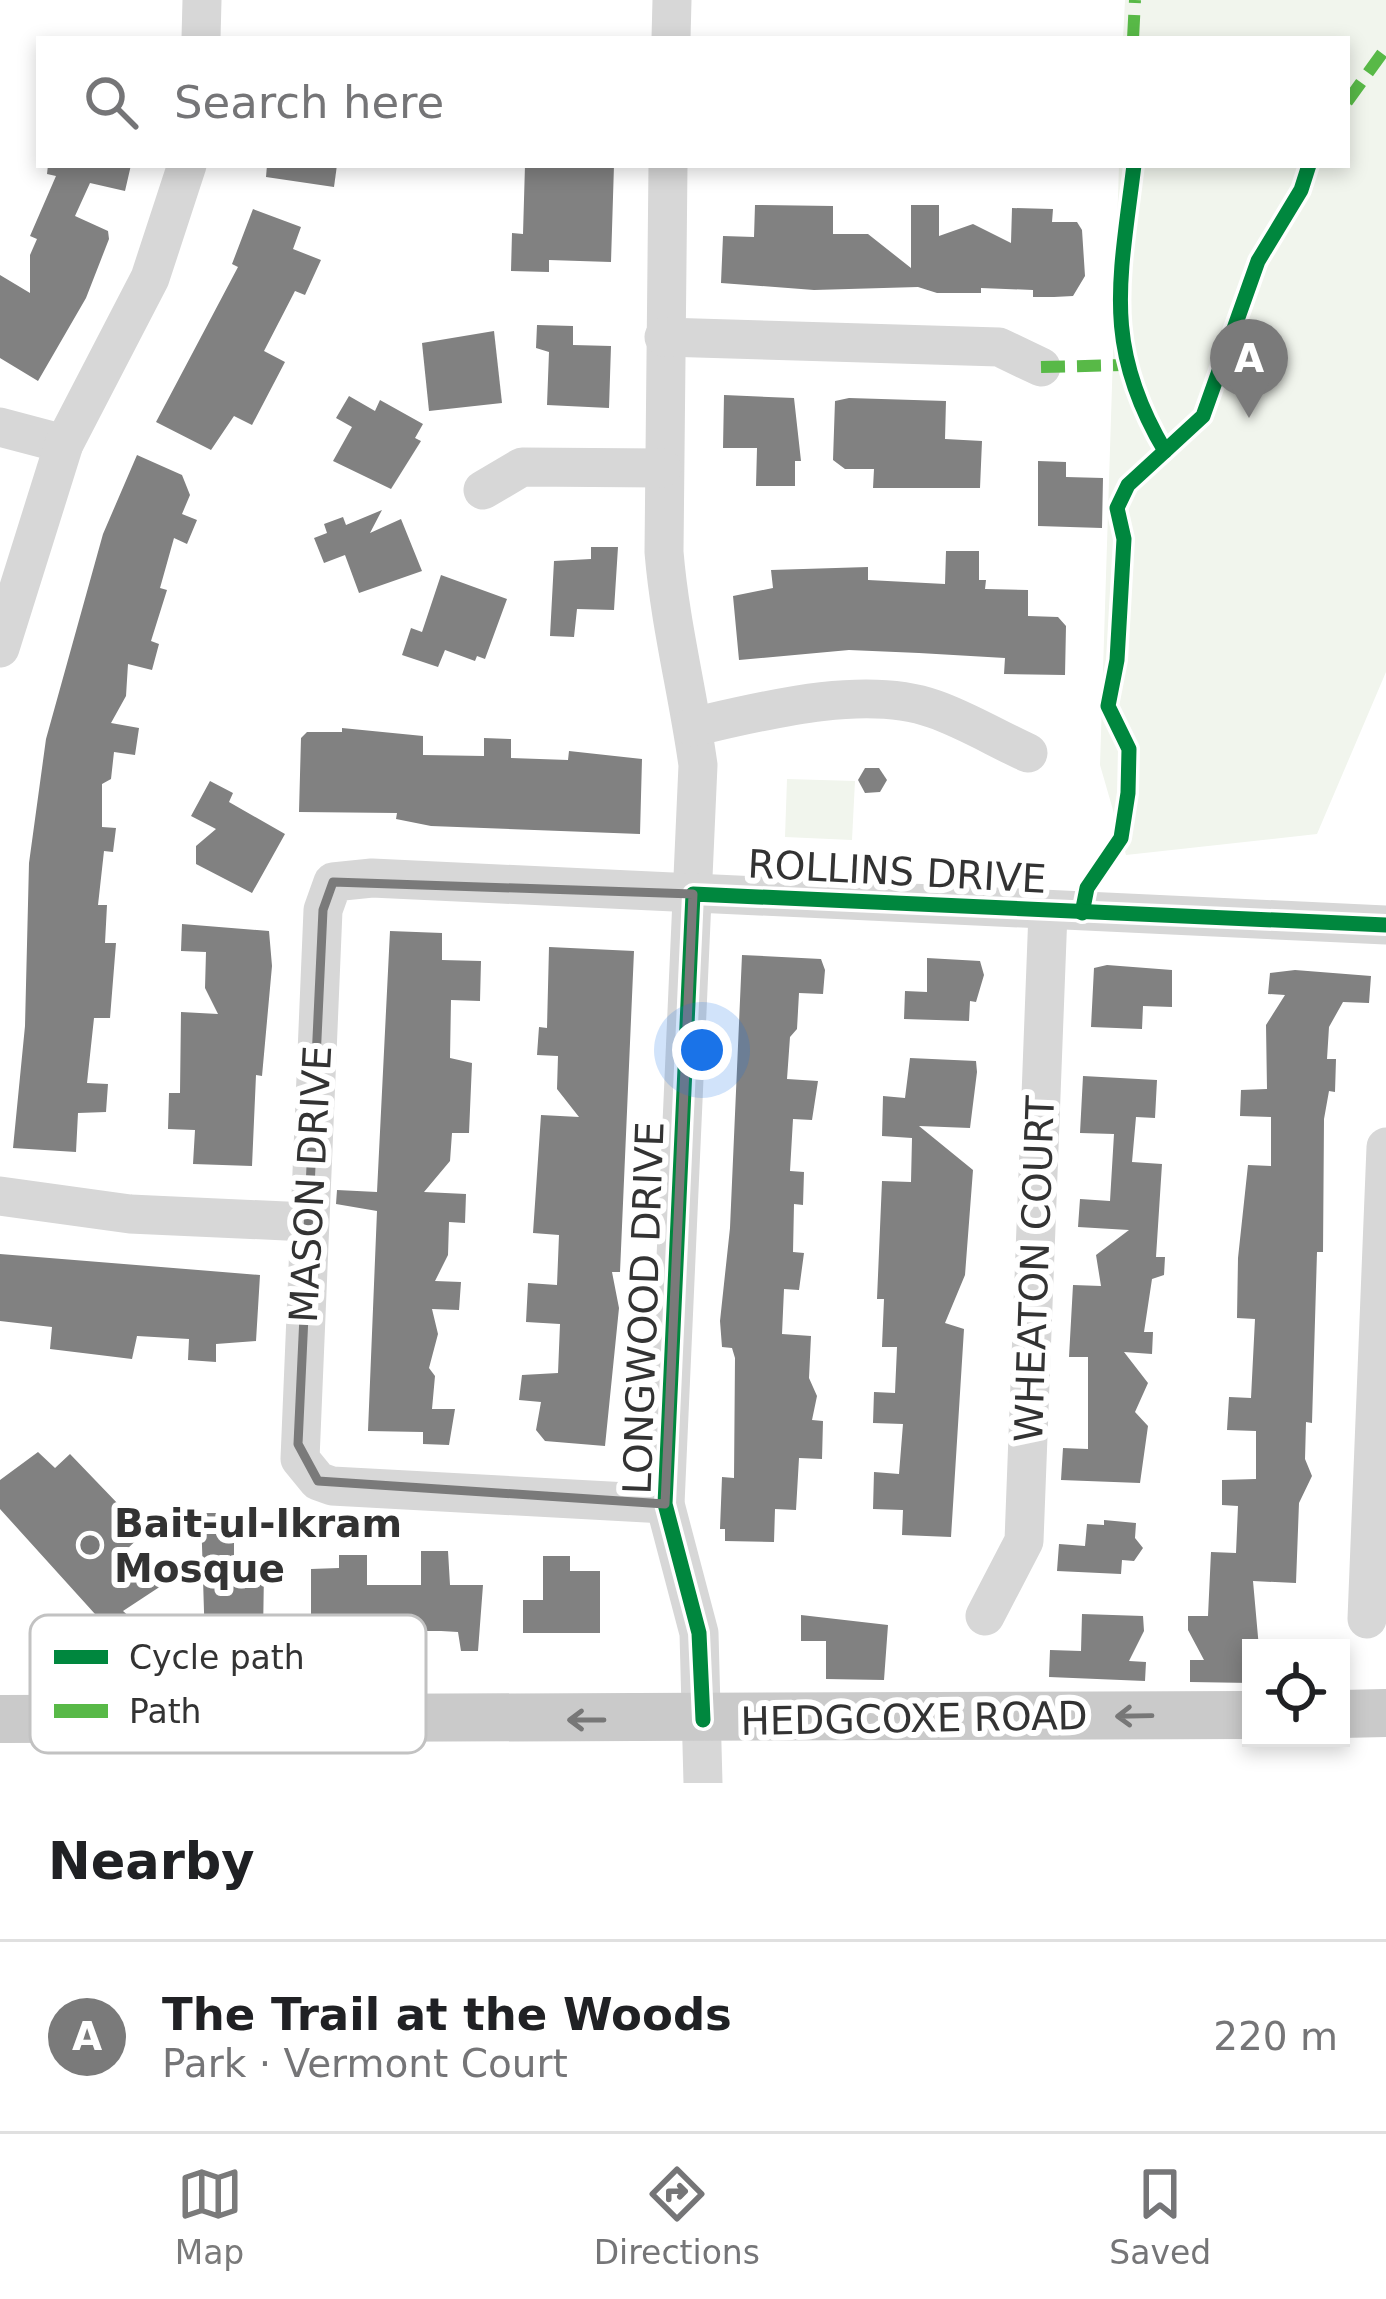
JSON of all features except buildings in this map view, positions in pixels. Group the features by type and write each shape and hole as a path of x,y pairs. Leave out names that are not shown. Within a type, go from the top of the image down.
{"main road":[{"path":"1350,1714 1386,1713"},
{"name":"HEDGCOXE ROAD","path":"426,1720 1242,1714"},
{"name":"HEDGCOXE ROAD","path":"0,1719 30,1719"}],"street":[{"path":"201,36 202,0"},
{"path":"671,36 672,0"},
{"path":"0,648 64,445 150,278 186,168"},
{"name":"LONGWOOD DRIVE","path":"668,168 662,469 668,609 698,765 665,1504 699,1633 703,1783"},
{"path":"664,337 999,347 1041,367"},
{"path":"0,427 64,445"},
{"path":"483,490 522,467 662,469"},
{"path":"693,727 775,708 900,702 932,708 1028,753"},
{"name":"ROLLINS DRIVE","path":"333,882 372,878 1386,925"},
{"name":"MASON DRIVE","path":"333,882 323,910 300,1459 318,1481 332,1486 665,1504"},
{"name":"WHEATON COURT","path":"985,1616 1024,1541 1048,912"},
{"path":"1367,1619 1386,1147"},
{"path":"0,1196 130,1214 307,1222"}],"highlighted area":[{"path":"333,882 693,894 665,1504 318,1481 298,1444 323,910"}],"shaded area":[{"path":"1125,0 1386,0 1386,672 1317,834 1126,855 1100,765 1119,168 1350,168 1350,36 1123,36"},
{"path":"787,779 855,781 852,840 785,837"}],"marked path":[{"path":"1133,36 1135,0"},
{"path":"1350,98 1386,48"},
{"path":"1041,367 1124,365"}],"cycle path":[{"path":"1134,168 1121,278 1124,344 1145,413 1165,451 1203,416 1258,261 1301,190 1308,168"},
{"path":"1082,913 1087,888 1121,838 1128,793 1129,749 1108,706 1117,660 1124,539 1117,508 1128,485 1165,451"},
{"path":"703,1720 699,1633 665,1504 693,894 1386,925"}],"place":[{"name":"The Trail at the Woods","path":"1249,418"},
{"name":"Bait-ul-Ikram Mosque","path":"90,1545"}]}
